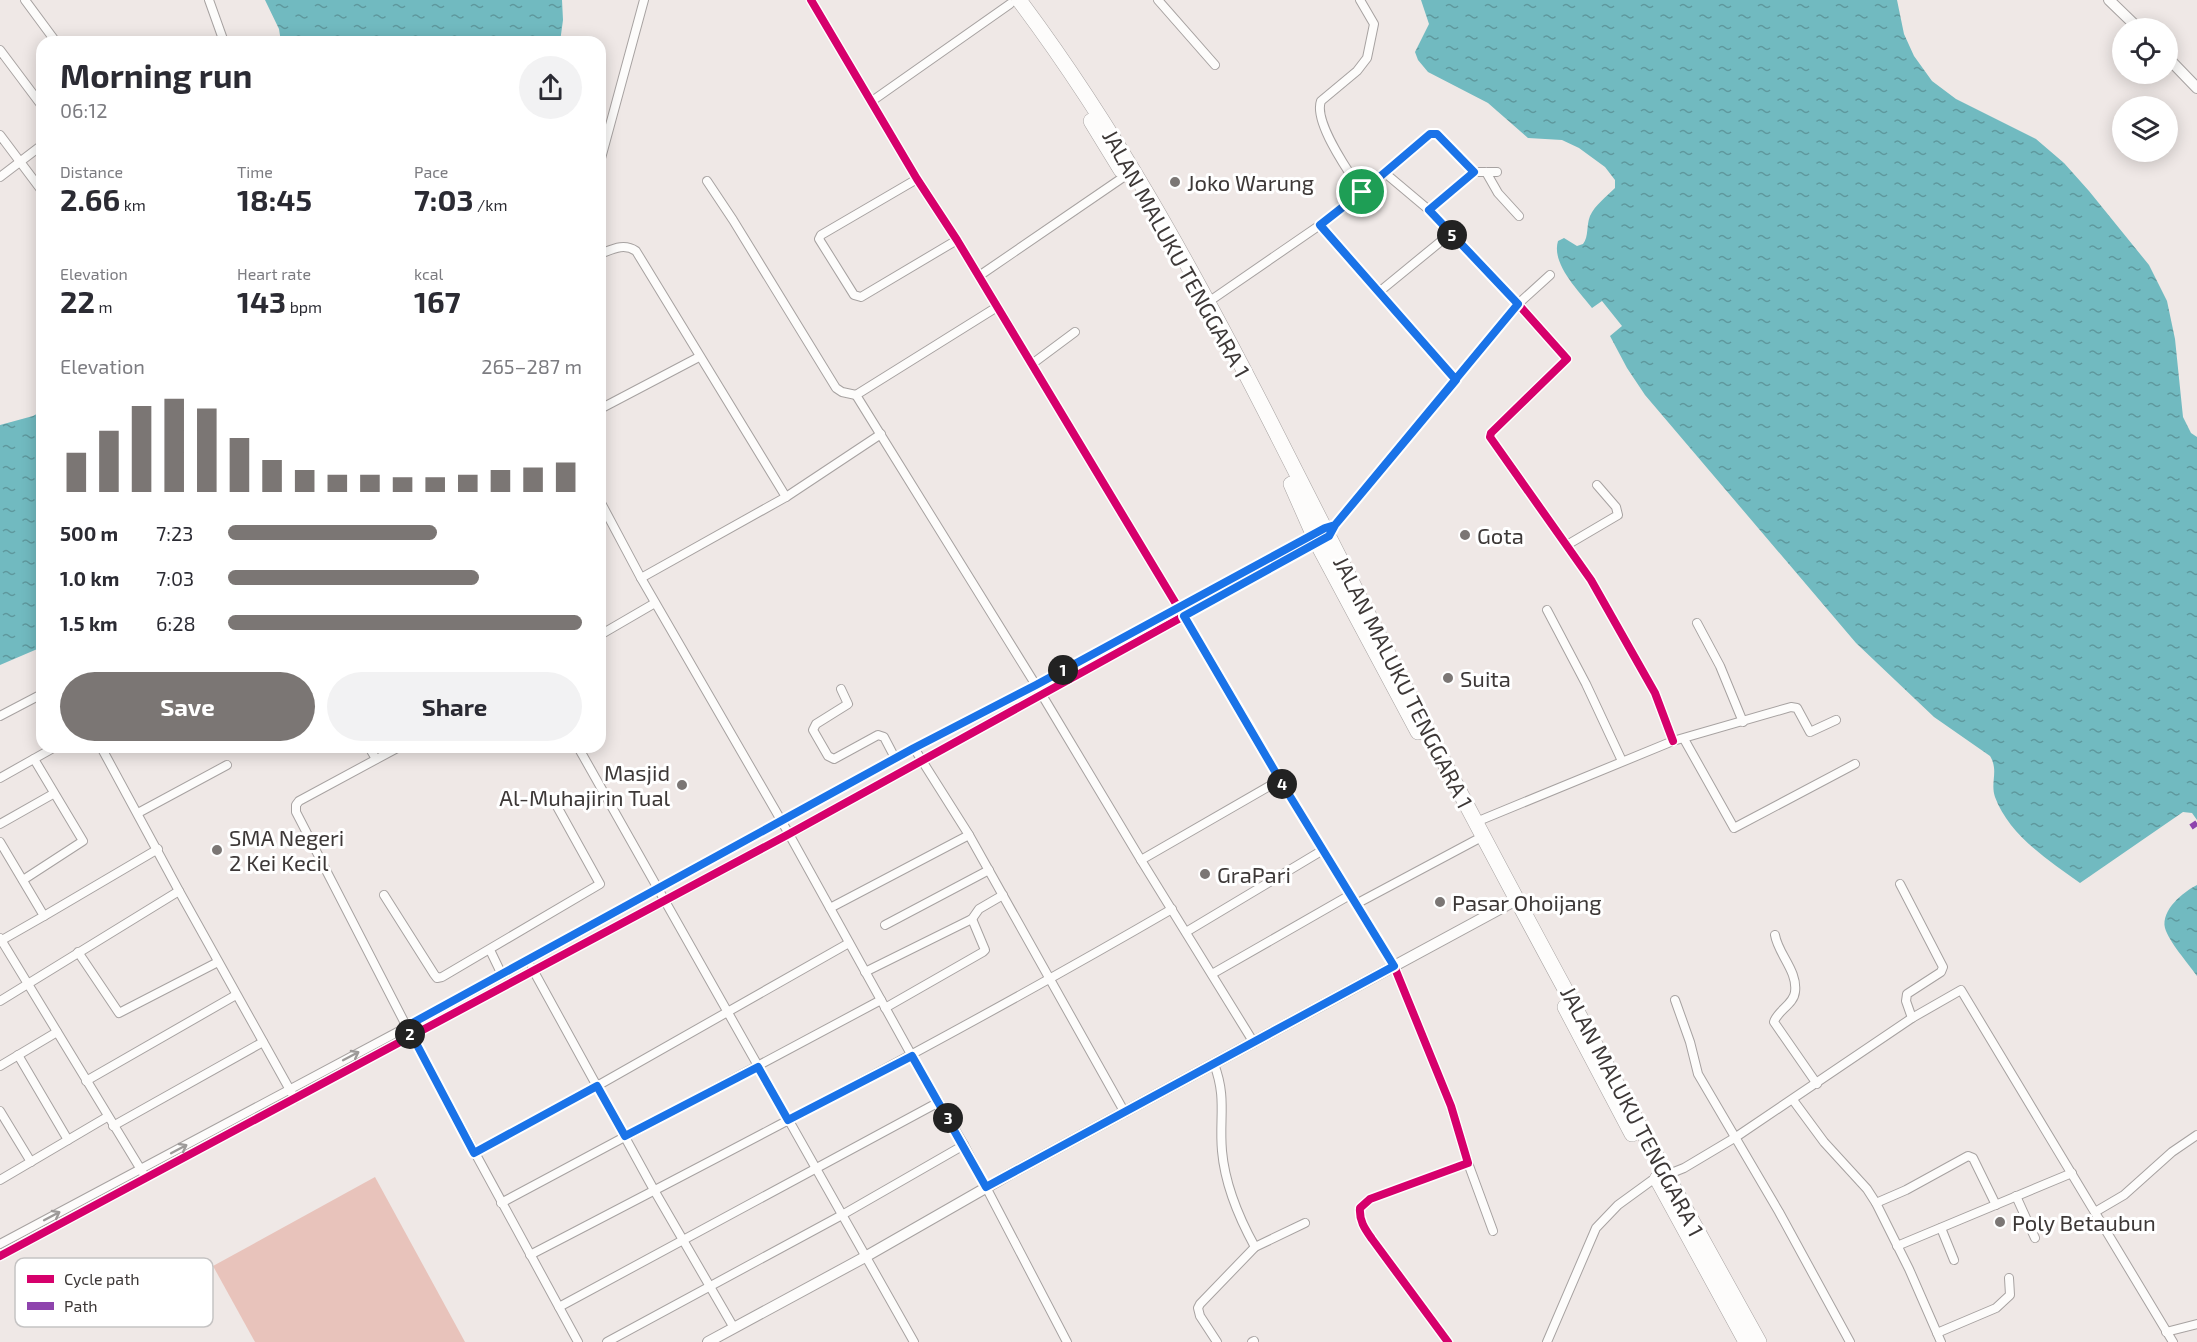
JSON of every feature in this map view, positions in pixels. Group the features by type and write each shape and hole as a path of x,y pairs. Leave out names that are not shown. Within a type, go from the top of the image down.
{"highway":[{"name":"JALAN MALUKU TENGGARA 1","path":"1012,1 1061,74 1205,305"},
{"name":"JALAN MALUKU TENGGARA 1","path":"1012,1 1069,69 1114,138 1205,305 1296,493 1324,533 1476,822 1514,902 1746,1342"},
{"name":"JALAN MALUKU TENGGARA 1","path":"1324,533 1476,840 1514,902"},
{"name":"JALAN MALUKU TENGGARA 1","path":"1661,1177 1759,1342"}],"street":[{"path":"25,0 52,36"},
{"path":"209,0 222,36"},
{"path":"606,140 644,0"},
{"path":"811,0 1394,966 1448,1098 1468,1163 1493,1231"},
{"path":"1158,0 1215,65"},
{"path":"1360,0 1374,24 1367,58 1357,71 1321,101 1319,106 1322,122 1362,192"},
{"path":"2109,0 2128,18"},
{"path":"872,101 1012,1"},
{"path":"0,50 36,98"},
{"path":"2178,67 2195,81"},
{"path":"1205,305 1320,225 1432,133 1437,134 1474,172"},
{"path":"0,135 36,183"},
{"path":"0,177 36,149"},
{"path":"1429,210 1474,172 1497,172"},
{"path":"1486,172 1498,193 1519,216"},
{"path":"1385,173 1429,210 1567,359 1491,433 1490,437 1591,580 1647,677 1662,708 1673,741"},
{"path":"979,276 1125,176"},
{"path":"917,179 821,235 819,239 854,295 861,297 957,240"},
{"path":"707,181 836,388 842,392 856,395 997,307"},
{"path":"1320,225 1456,380"},
{"path":"1379,292 1451,233"},
{"path":"606,252 623,246 636,251 786,497"},
{"path":"0,1256 789,834 1184,616 1324,533 1456,380 1518,304 1550,275"},
{"path":"1032,364 1075,332"},
{"path":"606,405 699,357"},
{"path":"856,395 1254,1043"},
{"path":"641,578 786,497 881,434"},
{"path":"1567,544 1618,515 1616,507 1597,485"},
{"path":"606,512 655,603 789,834 964,1145 1067,1342"},
{"path":"0,1244 502,975 914,748 1036,685 1178,607 1324,533"},
{"path":"606,632 655,603"},
{"path":"1547,610 1586,684 1622,761"},
{"path":"1697,623 1720,666 1743,722"},
{"path":"841,689 848,704 816,724 813,730 828,756 834,759 878,735 884,736 896,758"},
{"path":"0,716 36,697"},
{"path":"1476,822 1673,741 1794,706 1810,732 1836,720"},
{"path":"1684,739 1734,828 1855,764"},
{"path":"914,748 969,834 1125,1113"},
{"path":"0,778 44,753"},
{"path":"104,753 295,1099"},
{"path":"372,753 376,759"},
{"path":"388,753 299,801 296,805 296,812 412,1037 578,1342"},
{"path":"581,753 915,1342"},
{"path":"23,880 84,841 53,794 34,759"},
{"path":"138,813 227,765"},
{"path":"1141,860 1280,780"},
{"path":"0,824 53,794"},
{"path":"384,895 437,978 442,977 600,884 554,801"},
{"path":"830,908 969,834"},
{"path":"1356,904 1476,840"},
{"path":"0,842 44,916"},
{"path":"146,1179 28,983 1,943 158,849"},
{"path":"1186,932 1323,850"},
{"path":"885,925 989,870"},
{"path":"1900,884 1943,967 1941,972 1907,994 1906,1001 1912,1018"},
{"path":"0,1001 179,891"},
{"path":"865,972 972,919 979,909 1003,895"},
{"path":"1212,974 1350,895"},
{"path":"708,1342 865,1257 986,1187 1514,902"},
{"path":"530,1255 912,1056 1172,909"},
{"path":"501,1203 625,1136 983,952 985,950 982,939 972,919"},
{"path":"1775,935 1777,944 1791,971 1796,991 1774,1022 1817,1084"},
{"path":"474,1153 849,943"},
{"path":"489,950 502,975"},
{"path":"78,952 118,1013 218,962"},
{"path":"528,960 654,1190 734,1328"},
{"path":"1547,1342 1598,1224 1627,1198 1645,1185 1684,1168 1736,1137 1912,1018 1961,990 2172,1342"},
{"path":"86,1081 236,994"},
{"path":"1675,1000 1690,1042 1698,1074 1736,1137 1850,1342"},
{"path":"0,1066 57,1032"},
{"path":"113,1126 263,1042"},
{"path":"18,1055 68,1140"},
{"path":"1214,1064 1221,1082 1223,1163 1237,1211 1255,1247"},
{"path":"1793,1100 1824,1142 1867,1189 1876,1203 1941,1342"},
{"path":"559,1307 939,1102"},
{"path":"0,1111 31,1162"},
{"path":"0,1180 107,1117"},
{"path":"2095,1212 2124,1195 2172,1152 2197,1135"},
{"path":"607,1342 842,1215 964,1145"},
{"path":"1876,1203 1970,1156 1996,1205"},
{"path":"1448,1342 1362,1224 1360,1208 1370,1199 1468,1163"},
{"path":"1897,1246 2072,1173"},
{"path":"2016,1196 2035,1238"},
{"path":"1216,1342 1200,1316 1199,1306 1255,1247 1305,1223"},
{"path":"1941,1228 1954,1260"},
{"path":"1937,1333 2002,1304 2010,1295 2009,1278"},
{"path":"2166,1332 2197,1324"}],"shaded area":[{"path":"375,1177 465,1342 255,1342 213,1266"}],"water":[{"path":"265,0 562,0 561,36 280,36"},
{"path":"1421,0 1897,0 1904,34 1914,56 1932,81 1956,99 2036,139 2064,163 2149,265 2167,301 2175,339 2183,417 2191,433 2197,437 2197,820 2192,813 2183,812 2080,883 2043,856 2020,835 2001,811 1995,797 1994,767 1990,756 1934,717 1856,643 1645,395 1610,336 1622,326 1602,301 1592,308 1562,268 1557,250 1558,241 1564,238 1577,246 1583,244 1592,212 1615,188 1615,180 1605,167 1579,148 1562,140 1528,138 1488,103 1428,72 1418,60 1415,52 1429,24"},
{"path":"36,414 36,650 0,665 0,425"},
{"path":"2197,885 2197,976 2170,940 2165,921 2174,902"}],"marked path":[{"path":"2191,827 2197,823"}],"cycle path":[{"path":"811,0 1394,966 1451,1106 1468,1163 1370,1199 1360,1208 1360,1217 1372,1239 1448,1342"},
{"path":"0,1256 789,834 1329,536 1335,525 1518,304 1567,359 1491,433 1490,437 1591,580 1655,693 1673,741"}],"place":[{"name":"Joko Warung","path":"1175,182"},
{"name":"Gota","path":"1465,535"},
{"name":"Suita","path":"1448,678"},
{"name":"Masjid Al-Muhajirin Tual","path":"682,785"},
{"name":"SMA Negeri 2 Kei Kecil","path":"217,850"},
{"name":"GraPari","path":"1205,874"},
{"name":"Pasar Ohoijang","path":"1440,902"},
{"name":"Poly Betaubun","path":"2000,1222"}],"route":[{"path":"1362,192 1320,225 1456,380 1375,477 1335,525 1325,528 1036,685 914,748 407,1026 474,1153 597,1086 625,1136 758,1067 788,1120 912,1056 986,1187 1394,966 1280,780 1184,616 1329,536 1335,525 1456,380 1518,304 1429,210 1474,172 1437,134 1430,134 1362,192"}]}
